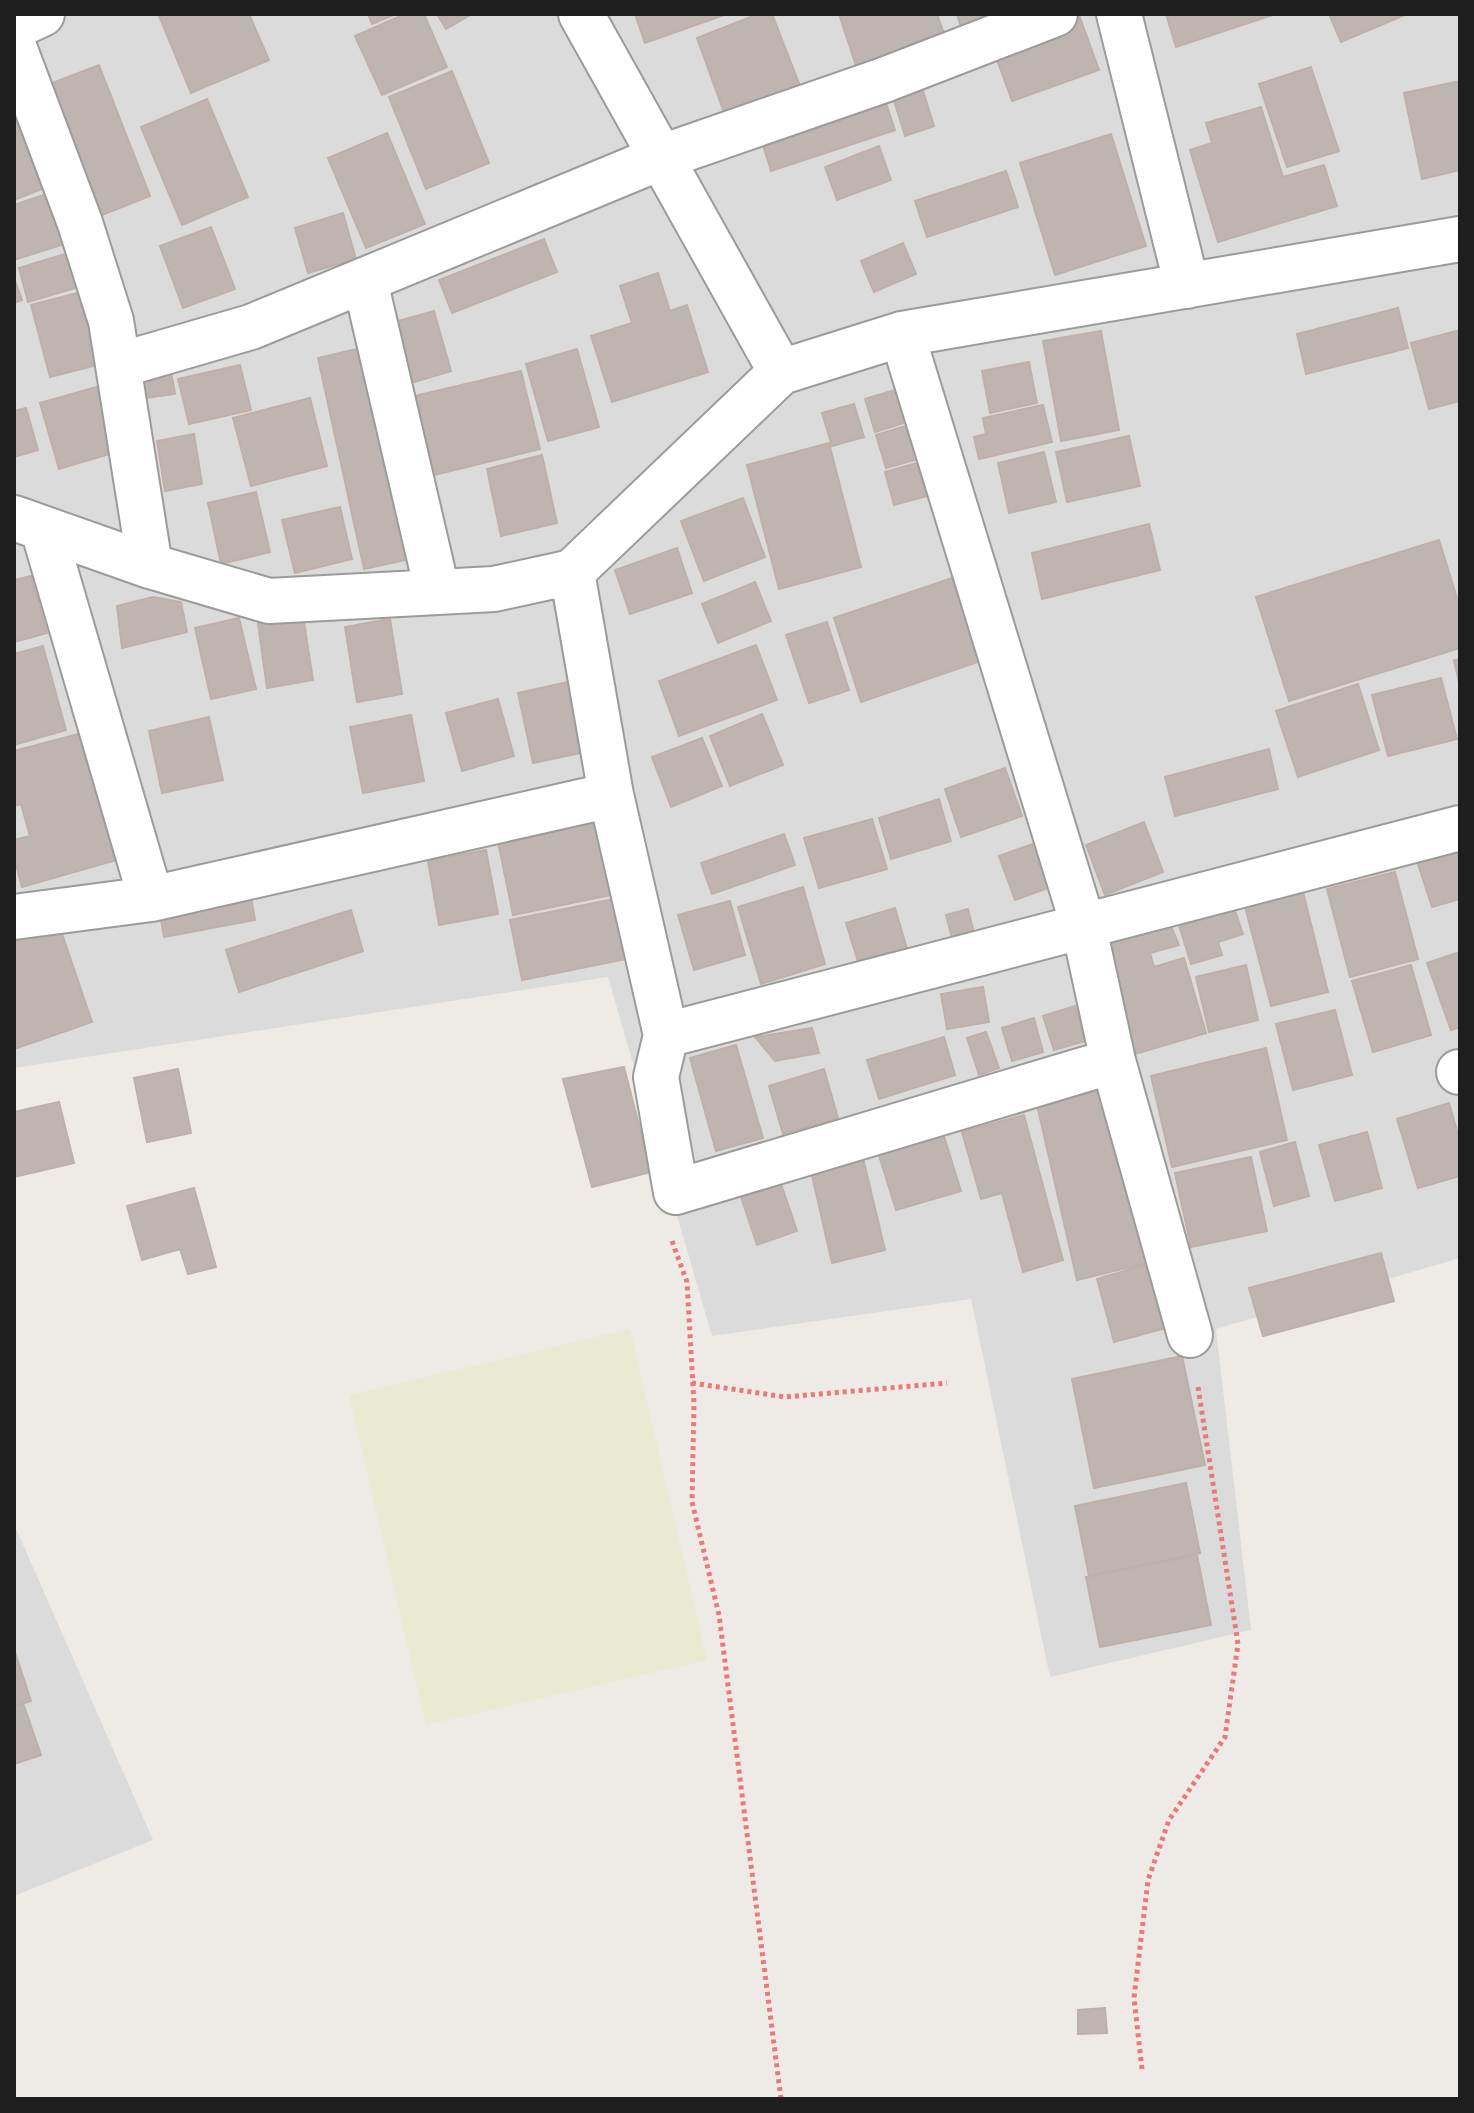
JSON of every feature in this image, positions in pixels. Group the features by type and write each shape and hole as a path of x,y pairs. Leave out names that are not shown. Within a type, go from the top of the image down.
{"street":[{"path":"14,27 42,14"},
{"path":"581,14 781,372"},
{"path":"120,365 251,327 662,157 884,80 1055,14"},
{"path":"1119,14 1187,286"},
{"path":"14,47 80,223 111,321 150,566"},
{"path":"28,523 150,566 269,601 494,589 572,572 781,372 902,334 1460,239"},
{"path":"365,281 437,590"},
{"path":"902,334 1084,928 1113,1061 1190,1335"},
{"path":"28,523 151,899"},
{"path":"572,572 611,795 666,1035 656,1077 676,1192 1113,1061"},
{"path":"14,917 151,899 611,795"},
{"path":"666,1035 1460,828"}],"path":[{"path":"676,1192 666,1207 671,1238 687,1282 692,1383 692,1502 719,1615 781,2099"},
{"path":"1142,2069 1134,1998 1148,1880 1169,1820 1225,1737 1238,1644 1190,1335"},
{"path":"692,1383 785,1397 947,1383"}],"shaded area":[{"path":"14,14 1460,14 1460,1258 1216,1329 1251,1630 1050,1677 971,1299 712,1336 608,977 14,1068"},
{"path":"14,1524 153,1840 14,1896"}],"green space":[{"path":"630,1329 707,1660 426,1725 349,1395"}],"building":[{"path":"249,14 269,60 191,93 159,16"},
{"path":"368,14 396,14 372,24"},
{"path":"405,14 424,14 447,67 382,95 355,36"},
{"path":"437,14 472,14 446,29"},
{"path":"635,14 727,14 645,43"},
{"path":"758,14 772,14 800,86 725,115 697,38"},
{"path":"839,14 937,14 948,45 859,75"},
{"path":"957,14 1011,14 962,30"},
{"path":"1166,14 1276,14 1176,47"},
{"path":"1329,14 1407,14 1341,42"},
{"path":"1079,15 1099,70 1012,101 992,46"},
{"path":"99,65 150,196 97,217 47,85"},
{"path":"1311,67 1339,151 1287,167 1259,84"},
{"path":"452,71 489,163 426,189 389,97"},
{"path":"14,77 55,184 14,200"},
{"path":"920,81 934,126 905,136 891,91"},
{"path":"1460,81 1460,170 1422,179 1404,93"},
{"path":"881,88 895,130 771,171 758,129"},
{"path":"207,99 248,197 182,225 141,127"},
{"path":"1261,107 1283,177 1324,165 1337,206 1218,242 1190,150 1212,143 1206,123"},
{"path":"387,133 425,224 366,248 328,158"},
{"path":"1111,134 1146,246 1055,275 1020,163"},
{"path":"879,146 891,180 837,200 825,167"},
{"path":"1006,171 1018,207 927,237 915,201"},
{"path":"58,190 74,241 14,260 14,205"},
{"path":"343,213 356,259 308,273 295,228"},
{"path":"211,227 235,289 183,308 160,246"},
{"path":"544,239 557,272 452,313 439,280"},
{"path":"903,243 916,274 874,292 861,261"},
{"path":"75,251 85,285 28,302 19,268"},
{"path":"658,273 670,311 687,305 708,372 612,402 591,336 632,323 620,286"},
{"path":"14,278 22,300 14,303"},
{"path":"93,289 113,361 50,377 31,305"},
{"path":"1398,308 1408,348 1306,374 1297,334"},
{"path":"434,311 451,371 401,386 384,325"},
{"path":"1460,330 1460,401 1429,409 1411,343"},
{"path":"1101,331 1119,430 1061,441 1043,341"},
{"path":"374,345 419,557 364,569 318,358"},
{"path":"577,349 599,427 548,441 526,364"},
{"path":"1029,362 1037,403 990,413 982,371"},
{"path":"240,365 251,410 189,424 178,379"},
{"path":"521,371 540,449 422,478 402,399"},
{"path":"171,372 175,394 137,399 135,377"},
{"path":"100,386 119,451 59,469 40,403"},
{"path":"898,389 907,422 875,432 865,399"},
{"path":"310,398 327,466 251,486 233,418"},
{"path":"854,404 864,437 832,446 822,413"},
{"path":"1043,405 1052,442 979,459 974,437 986,434 983,418"},
{"path":"26,408 38,450 14,457 14,411"},
{"path":"909,425 918,459 886,468 876,435"},
{"path":"194,434 202,484 165,491 157,441"},
{"path":"1129,436 1140,486 1067,502 1056,452"},
{"path":"829,443 861,567 779,589 747,465"},
{"path":"1044,452 1056,502 1009,513 998,463"},
{"path":"542,455 557,523 501,536 487,469"},
{"path":"917,463 927,496 894,505 885,472"},
{"path":"256,492 270,552 221,564 208,503"},
{"path":"743,498 765,557 704,581 681,521"},
{"path":"340,507 352,559 295,573 282,520"},
{"path":"1149,524 1160,570 1042,599 1032,553"},
{"path":"1439,540 1460,608 1460,648 1289,701 1256,597"},
{"path":"677,548 692,593 630,614 615,570"},
{"path":"31,576 47,633 14,642 14,580"},
{"path":"952,578 981,661 861,702 834,618"},
{"path":"755,582 771,621 718,643 702,604"},
{"path":"153,597 181,602 187,632 122,648 117,606"},
{"path":"303,616 313,680 267,688 258,623"},
{"path":"239,618 256,689 211,699 195,628"},
{"path":"390,619 402,694 357,702 345,627"},
{"path":"827,622 849,690 809,703 786,635"},
{"path":"756,645 777,700 679,736 659,681"},
{"path":"43,646 66,730 14,745 14,654"},
{"path":"1460,659 1460,687 1454,660"},
{"path":"1441,678 1457,739 1388,756 1372,695"},
{"path":"581,679 595,750 533,763 518,693"},
{"path":"1358,684 1379,750 1298,777 1276,711"},
{"path":"498,699 514,756 462,771 446,713"},
{"path":"762,714 783,765 730,786 710,736"},
{"path":"411,715 424,781 363,793 350,727"},
{"path":"209,717 223,780 162,793 149,731"},
{"path":"82,733 116,860 22,887 14,857 14,840 30,836 21,804 14,806 14,751"},
{"path":"702,738 722,786 671,807 652,757"},
{"path":"1269,749 1278,789 1175,816 1165,777"},
{"path":"1005,768 1022,816 961,837 945,789"},
{"path":"939,799 951,841 891,859 879,818"},
{"path":"601,816 616,894 513,915 497,837"},
{"path":"872,819 887,869 819,888 804,838"},
{"path":"1144,822 1163,872 1105,895 1086,845"},
{"path":"784,834 795,865 712,894 701,863"},
{"path":"1038,842 1054,886 1015,900 999,856"},
{"path":"1460,847 1460,899 1432,907 1417,861"},
{"path":"486,850 498,914 439,925 428,861"},
{"path":"1395,872 1418,959 1350,977 1327,889"},
{"path":"1301,884 1328,992 1271,1006 1243,899"},
{"path":"803,887 825,964 761,984 738,907"},
{"path":"251,897 255,920 164,937 160,914"},
{"path":"614,899 626,959 522,980 510,920"},
{"path":"730,901 745,955 694,970 678,915"},
{"path":"1233,905 1243,934 1218,942 1222,955 1191,964 1178,922"},
{"path":"895,908 908,952 860,968 846,923"},
{"path":"968,909 974,933 952,938 946,915"},
{"path":"351,910 363,951 239,992 226,950"},
{"path":"56,916 92,1022 14,1049 14,930"},
{"path":"1168,919 1179,945 1150,953 1154,967 1184,958 1206,1033 1135,1054 1106,936"},
{"path":"1460,952 1460,1027 1451,1030 1427,963"},
{"path":"1246,965 1258,1020 1209,1032 1196,977"},
{"path":"1411,965 1431,1035 1373,1052 1352,981"},
{"path":"983,987 989,1022 947,1029 941,994"},
{"path":"1075,1006 1085,1041 1054,1050 1043,1016"},
{"path":"1335,1010 1352,1075 1293,1090 1276,1024"},
{"path":"1034,1018 1043,1052 1012,1061 1002,1028"},
{"path":"812,1028 819,1053 775,1061 755,1037"},
{"path":"986,1032 999,1068 979,1075 967,1038"},
{"path":"944,1037 955,1075 879,1099 867,1060"},
{"path":"736,1045 763,1138 716,1151 690,1058"},
{"path":"1266,1048 1287,1140 1172,1167 1151,1076"},
{"path":"624,1067 651,1172 592,1187 563,1079"},
{"path":"178,1069 191,1133 147,1142 134,1078"},
{"path":"824,1069 838,1118 783,1134 769,1086"},
{"path":"1111,1079 1151,1262 1077,1280 1035,1096"},
{"path":"59,1102 74,1163 14,1177 14,1112"},
{"path":"1449,1103 1460,1141 1460,1176 1418,1188 1397,1119"},
{"path":"1024,1115 1063,1260 1023,1272 1002,1193 981,1199 962,1132"},
{"path":"942,1130 961,1191 896,1210 877,1149"},
{"path":"1367,1132 1382,1188 1335,1201 1319,1145"},
{"path":"1295,1142 1309,1196 1274,1206 1260,1152"},
{"path":"1251,1157 1267,1231 1191,1247 1175,1173"},
{"path":"863,1158 885,1250 832,1263 811,1171"},
{"path":"780,1181 797,1231 757,1245 740,1194"},
{"path":"194,1188 216,1267 188,1274 180,1249 142,1260 127,1206"},
{"path":"1381,1253 1394,1301 1263,1336 1249,1288"},
{"path":"1148,1264 1166,1328 1114,1342 1097,1279"},
{"path":"1182,1356 1205,1465 1094,1488 1072,1379"},
{"path":"1186,1483 1200,1553 1089,1576 1075,1506"},
{"path":"1197,1555 1211,1625 1100,1647 1086,1577"},
{"path":"14,1649 31,1701 14,1706"},
{"path":"23,1703 41,1755 14,1764 14,1706"},
{"path":"1105,2008 1107,2033 1078,2034 1078,2010"}]}
